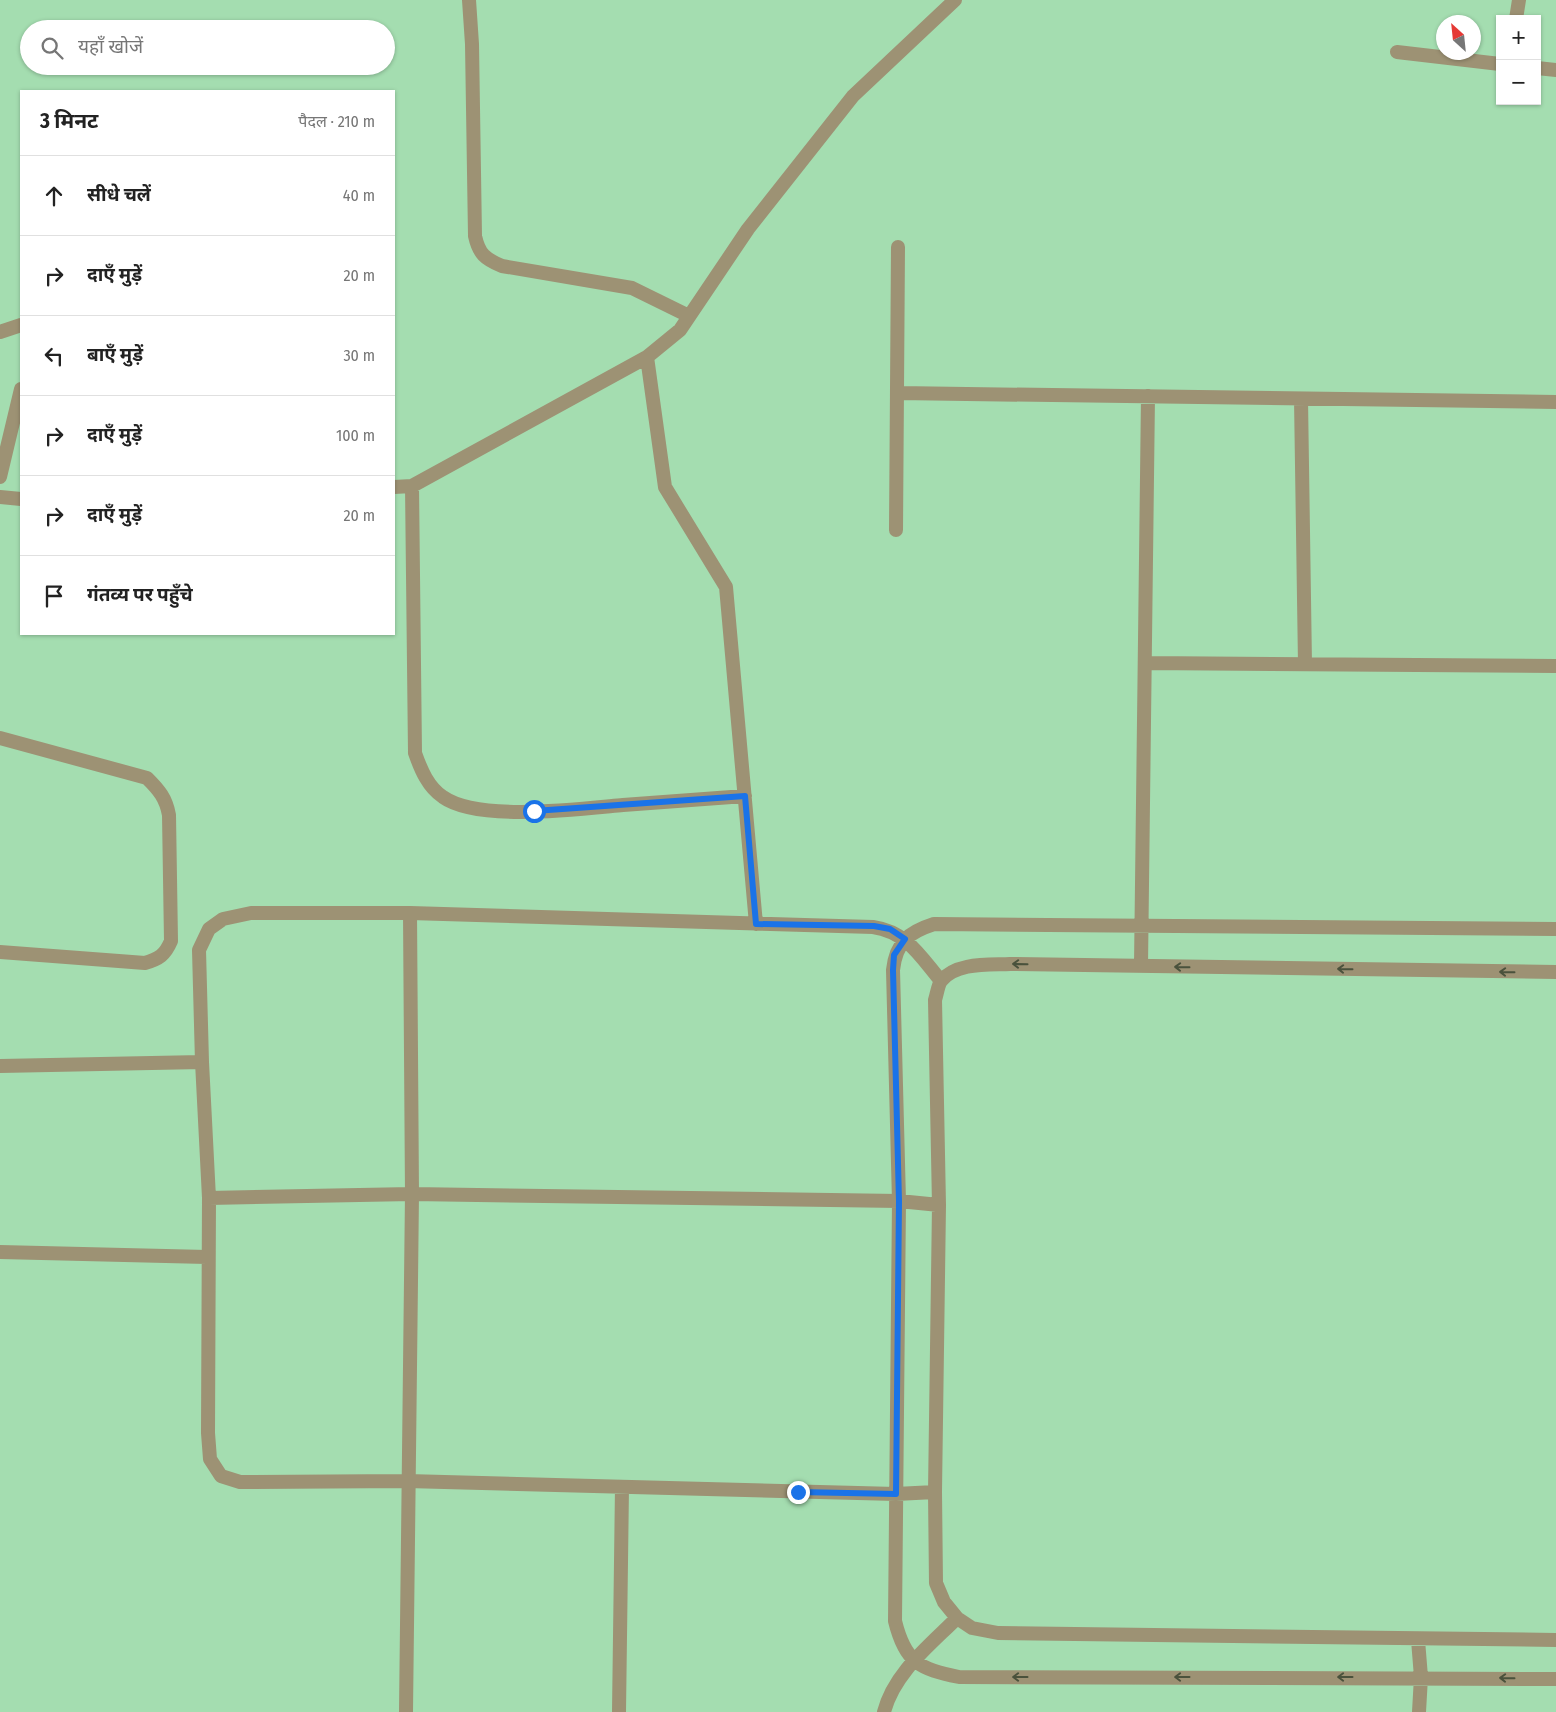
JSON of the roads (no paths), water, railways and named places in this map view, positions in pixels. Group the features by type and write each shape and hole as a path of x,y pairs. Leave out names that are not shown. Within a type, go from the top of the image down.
{"street":[{"path":"468,0 472,44 475,236 478,251 487,260 502,266 632,288 689,316"},
{"path":"395,487 412,486 647,357 680,330 748,229 854,96 955,0"},
{"path":"1517,15 1519,0"},
{"path":"1397,52 1496,64"},
{"path":"1541,68 1556,70"},
{"path":"896,530 898,247"},
{"path":"0,332 20,326"},
{"path":"647,357 665,487 726,587 756,924"},
{"path":"898,393 1556,402"},
{"path":"0,477 20,394"},
{"path":"1141,966 1148,396"},
{"path":"1301,399 1305,664"},
{"path":"412,486 415,753 430,785 443,798 460,806 507,812 548,811 745,796"},
{"path":"0,496 20,499"},
{"path":"1145,663 1556,666"},
{"path":"0,738 147,778 159,790 166,802 169,815 171,940 167,950 159,959 145,963 0,952"},
{"path":"406,1712 407,1481 412,1194 410,913"},
{"path":"935,1492 896,1494 407,1481 240,1482 221,1476 210,1459 208,1433 207,1257 209,1198 202,1062 199,950 209,929 223,919 252,914 410,913 874,926 890,929 905,939 941,981"},
{"path":"1556,929 934,924 917,930 905,939 894,955 893,970 899,1201 894,1621 899,1640 914,1661 931,1672 959,1677 1421,1677 1556,1679"},
{"path":"1556,972 1010,964 975,966 956,970 941,981 935,1000 938,1205 936,1583 944,1602 957,1618 972,1628 998,1633 1418,1640 1556,1640"},
{"path":"0,1066 202,1062"},
{"path":"209,1198 412,1194 899,1201 938,1205"},
{"path":"0,1252 207,1257"},
{"path":"619,1712 622,1487"},
{"path":"884,1712 888,1698 914,1661 957,1618"},
{"path":"1418,1640 1421,1677 1420,1712"}]}
